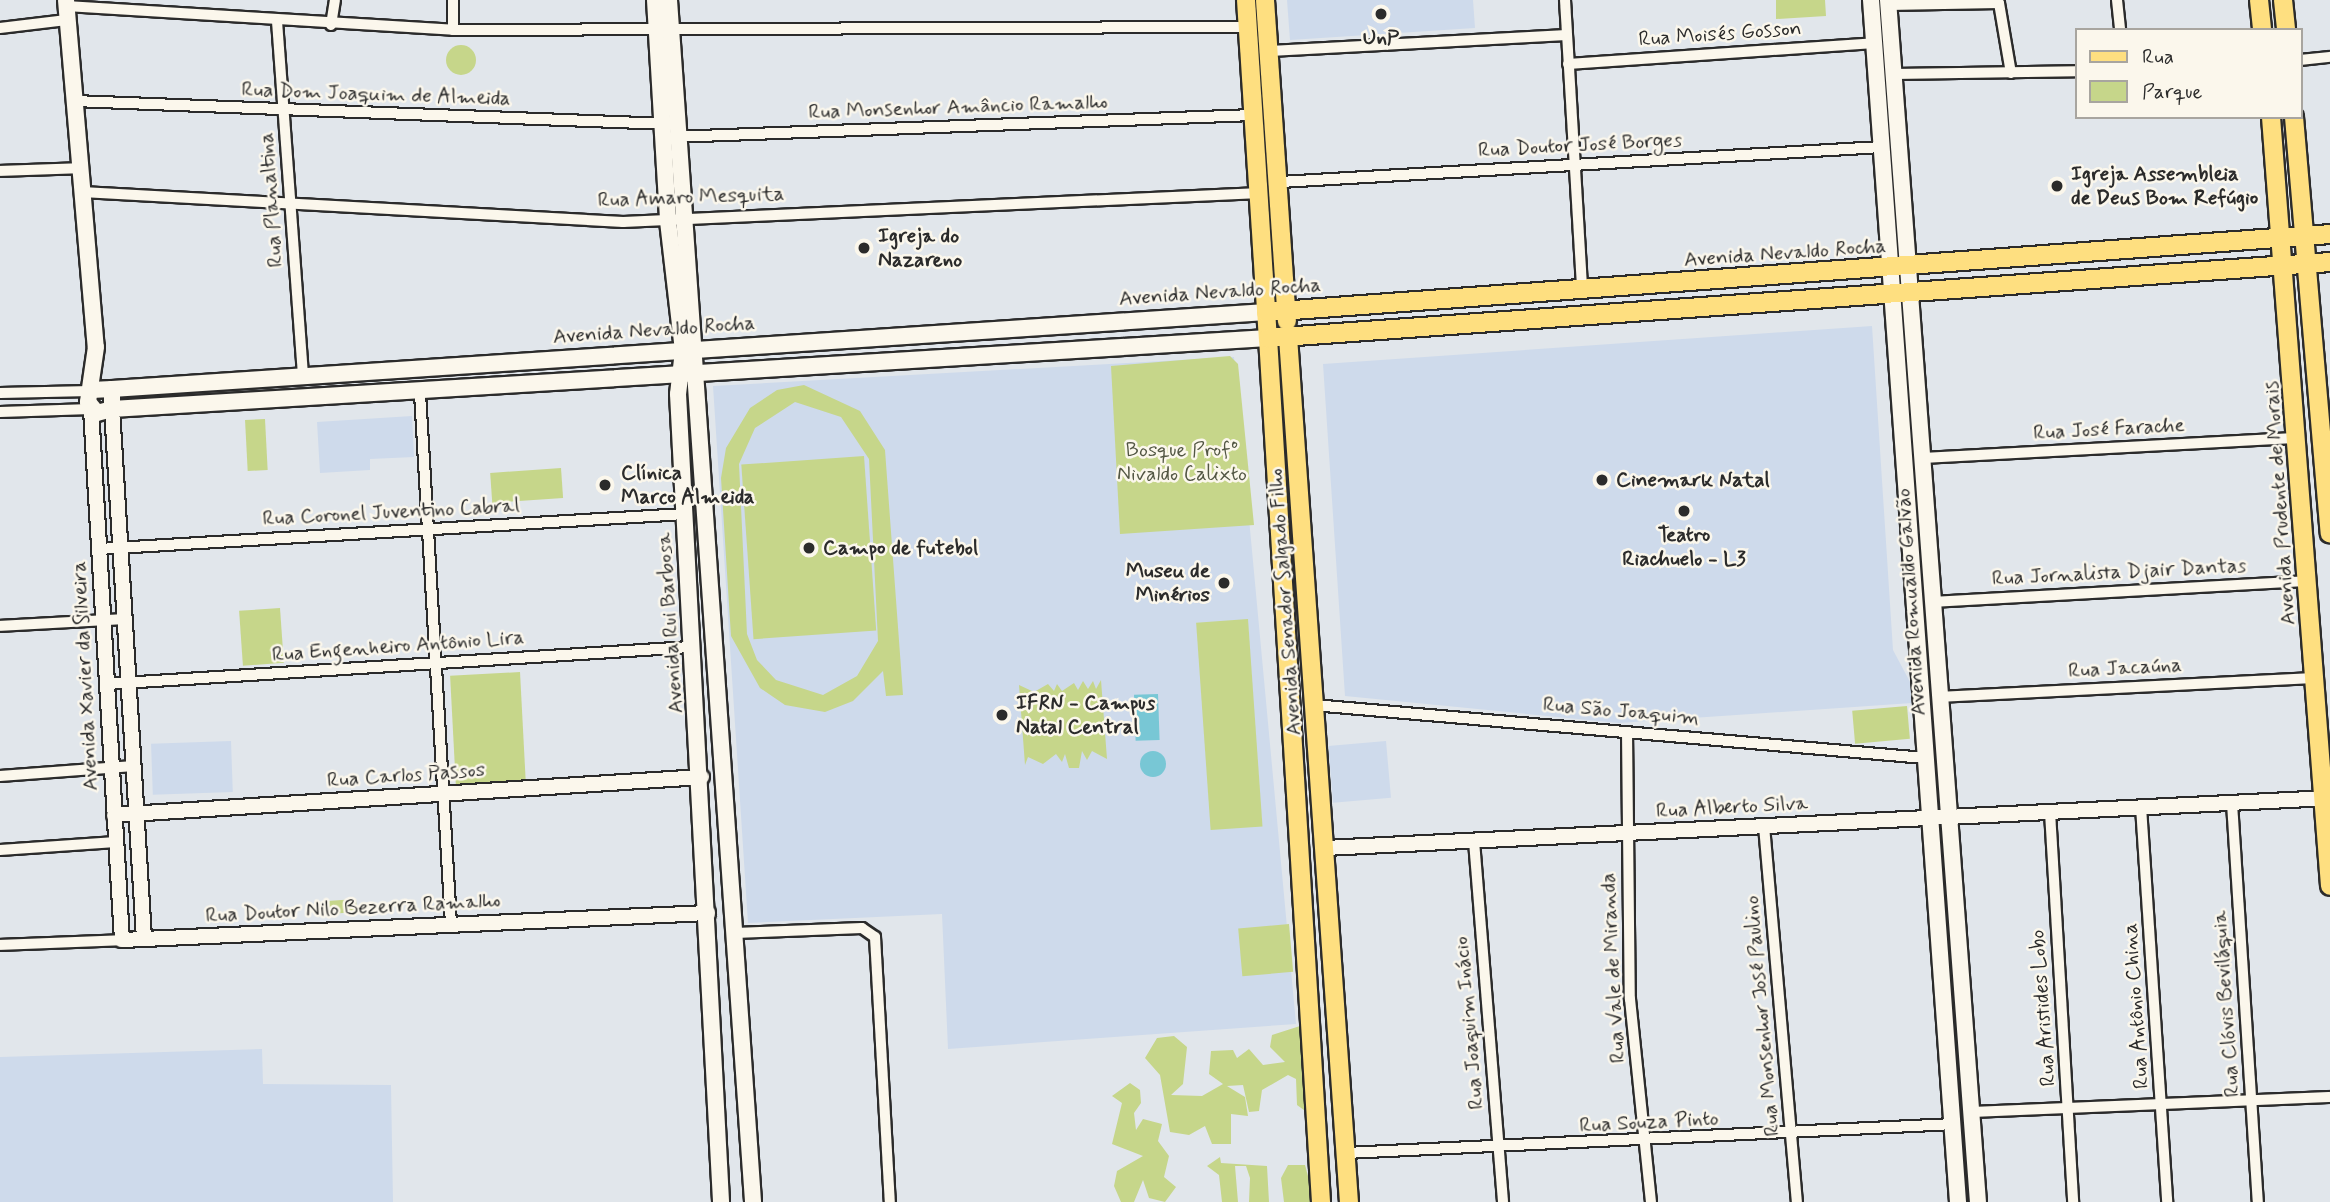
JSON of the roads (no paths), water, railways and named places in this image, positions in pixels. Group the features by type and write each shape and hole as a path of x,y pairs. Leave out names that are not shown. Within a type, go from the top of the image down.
{"main road":[{"name":"Avenida Rui Barbosa","path":"655,0 664,32 676,220 689,351 697,373 753,1202"},
{"name":"Avenida Rui Barbosa","path":"664,32 669,0"},
{"name":"Avenida Senador Salgado Filho","path":"1246,0 1285,580 1321,1202"},
{"name":"Avenida Senador Salgado Filho","path":"1265,0 1280,182 1286,310 1307,577 1313,705 1349,1202"},
{"name":"Avenida Romualdo Galvão","path":"1871,0 1958,1202"},
{"path":"2259,0 2262,28"},
{"path":"2283,0 2286,28"},
{"name":"Avenida Romualdo Galvão","path":"1888,2 1914,291 1946,817 1978,1202"},
{"path":"66,9 96,347 91,409 420,393 697,373 1288,337 2330,262"},
{"name":"Avenida Prudente de Morais","path":"2271,119 2286,266 2314,678 2326,794 2330,886"},
{"path":"2294,119 2328,472 2330,533"},
{"name":"Avenida Nevaldo Rocha","path":"91,390 1892,269 2330,234"},
{"path":"96,347 112,389 112,409"},
{"name":"Avenida Rui Barbosa","path":"689,351 678,375 688,599 707,870 721,1202"},
{"path":"1285,580 1293,570 1307,577"},
{"path":"688,599 713,601"},
{"path":"690,626 714,631"},
{"path":"707,870 731,873"}],"street":[{"path":"331,25 335,0"},
{"path":"453,0 453,30"},
{"path":"1565,0 1582,288"},
{"path":"2117,0 2120,28"},
{"path":"1888,2 1999,3 2011,73"},
{"path":"0,28 66,9 453,30 664,32 1248,27"},
{"name":"Rua Planaltina","path":"277,21 303,377"},
{"path":"1270,51 1567,35"},
{"name":"Rua Moisés Gosson","path":"1568,64 1874,43"},
{"path":"2302,60 2330,57"},
{"path":"1894,74 2074,71"},
{"name":"Rua Dom Joaquim de Almeida","path":"74,101 670,131"},
{"name":"Rua Monsenhor Amâncio Ramalho","path":"670,131 1254,115"},
{"name":"Rua Doutor José Borges","path":"1280,182 1882,146"},
{"path":"0,171 80,168"},
{"name":"Rua Amaro Mesquita","path":"82,192 290,199 676,220 1260,193"},
{"path":"0,393 91,390"},
{"path":"420,393 451,925"},
{"path":"0,412 91,409"},
{"name":"Avenida Xavier da Silveira","path":"91,409 122,940"},
{"name":"Avenida Xavier da Silveira","path":"112,409 144,939"},
{"name":"Rua José Farache","path":"1923,458 2298,438"},
{"name":"Rua Coronel Juventino Cabral","path":"99,549 685,514"},
{"name":"Rua Jornalista Djair Dantas","path":"1932,602 2309,581"},
{"path":"0,626 125,619"},
{"name":"Rua Engenheiro Antônio Lira","path":"107,684 691,647"},
{"name":"Rua Jacaúna","path":"1938,697 2314,678"},
{"name":"Rua São Joaquim","path":"1313,705 1925,758"},
{"name":"Rua Vale de Miranda","path":"1627,732 1626,835 1630,999 1651,1202"},
{"path":"0,776 134,766"},
{"name":"Rua Carlos Passos","path":"114,815 702,777"},
{"name":"Rua Alberto Silva","path":"1325,848 2232,803 2326,794"},
{"name":"Rua Alberto Silva","path":"2141,807 2149,800 2326,794"},
{"name":"Rua Clóvis Beviláquia","path":"2232,803 2258,1202"},
{"name":"Rua Antônio China","path":"2141,807 2167,1202"},
{"name":"Rua Aristides Lobo","path":"2050,812 2073,1202"},
{"name":"Rua Monsenhor José Paulino","path":"1765,826 1797,1202"},
{"name":"Rua Joaquim Inácio","path":"1474,841 1503,1202"},
{"path":"0,850 116,842"},
{"name":"Rua Doutor Nilo Bezerra Ramalho","path":"0,945 708,913"},
{"path":"735,933 862,928 875,937 890,1202"},
{"path":"1971,1112 2330,1097"},
{"name":"Rua Souza Pinto","path":"1346,1153 1499,1149 1954,1124"}],"water":[{"path":"1158,694 1160,740 1136,741 1134,695"},
{"path":"1153,751 1162,755 1166,764 1162,773 1153,777 1144,773 1140,764 1144,755"}],"place":[{"name":"UnP","path":"1381,14"},
{"name":"Igreja Assembleia de Deus Bom Refúgio","path":"2057,186"},
{"name":"Igreja do Nazareno","path":"864,248"},
{"name":"Cinemark Natal","path":"1602,480"},
{"name":"Clínica Marco Almeida","path":"605,485"},
{"name":"Teatro Riachuelo - L3","path":"1684,511"},
{"name":"Campo de futebol","path":"809,548"},
{"name":"Museu de Minérios","path":"1224,583"},
{"name":"IFRN - Campus Natal Central","path":"1002,715"}],"park label":[{"name":"Bosque Profº Nivaldo Calixto","path":"1182,462"}]}
